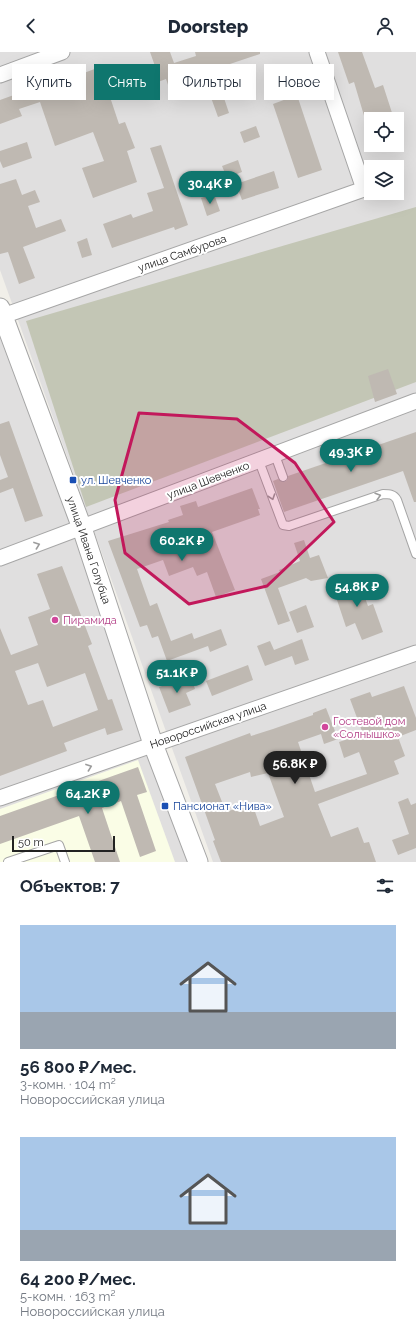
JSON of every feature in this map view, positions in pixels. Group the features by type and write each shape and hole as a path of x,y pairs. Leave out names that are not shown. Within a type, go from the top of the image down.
{"street":[{"path":"0,74 62,52"},
{"name":"улица Самбурова","path":"1,314 364,189 317,52"},
{"name":"улица Ивана Голубца","path":"1,314 82,528 153,744 198,862"},
{"name":"улица Шевченко","path":"0,558 416,401"},
{"name":"Новороссийская улица","path":"0,798 416,653"}],"lane":[{"path":"275,455 283,477"},
{"path":"260,461 283,525 289,526 383,494 389,494 395,496 397,500 416,554"},
{"path":"8,862 59,845 65,862"}],"highlighted area":[{"path":"139,413 237,419 295,463 334,522 267,586 189,604 125,553 115,500"}],"shaded area":[{"path":"0,52 416,52 416,862 213,862 0,270"},
{"path":"416,207 416,382 86,507 26,321"},
{"path":"0,304 200,862 0,862"},
{"path":"138,760 175,862 0,862 0,809"}],"building":[{"path":"150,52 170,52 174,63 196,56 195,52 260,52 260,54 230,64 168,64 168,85 166,79 160,81 160,64 154,64"},
{"path":"338,52 362,52 375,88 383,85 392,112 364,112 364,116 354,82 349,84"},
{"path":"94,69 94,100 111,100 119,124 125,122 135,148 127,151 137,182 93,198 82,168 104,161 93,132 55,146 40,102 19,109 22,116 0,124 0,100 12,96 12,100 86,100 86,72"},
{"path":"212,100 225,100 229,113 218,117"},
{"path":"284,100 299,100 322,170 298,178 273,104"},
{"path":"256,126 260,137 244,143 240,132"},
{"path":"27,142 32,158 3,168 0,161 0,151"},
{"path":"161,145 188,225 175,230 174,227 112,248 103,224 131,214 133,218 153,211 147,193 164,188 150,148"},
{"path":"238,160 242,172 227,178 222,166"},
{"path":"274,171 279,188 242,200 236,184"},
{"path":"16,179 22,195 35,190 40,202 28,206 36,228 61,219 66,231 23,247 35,278 19,284 8,252 0,254 0,184"},
{"path":"214,194 220,211 207,216 201,198"},
{"path":"87,238 92,255 82,258 77,242"},
{"path":"388,369 397,394 375,402 368,376"},
{"path":"9,421 43,516 25,522 13,488 0,493 0,480 8,477 0,455 0,424"},
{"path":"416,432 416,502 414,502 403,471 284,512 273,481 278,479 284,482 287,480 288,476"},
{"path":"252,488 260,509 258,509 260,515 212,532 235,590 216,597 207,572 197,576 193,567 169,576 163,560 137,569 150,606 157,603 171,641 192,633 194,639 221,629 227,645 210,652 208,646 167,661 158,636 152,638 147,625 140,627 108,541 169,522 168,520 183,515 180,506 196,501 198,507"},
{"path":"304,540 310,558 319,555 328,578 311,581 306,578 278,588 290,621 278,625 261,579 280,572 279,570 300,561 294,543"},
{"path":"62,566 92,644 88,646 108,700 112,699 123,730 107,735 105,728 64,743 67,751 0,776 0,628 11,655 38,645 28,617 50,609 37,574","holes":["38,663 47,687 85,673 98,710 53,727 43,700 28,705 15,671"]},
{"path":"357,576 368,606 373,604 383,632 362,640 355,623 346,627 332,585"},
{"path":"306,605 314,627 297,633 289,612"},
{"path":"302,639 309,660 295,665 292,656 265,666 257,646 270,641 274,650"},
{"path":"248,665 253,680 212,696 206,681"},
{"path":"191,677 195,689 186,693 191,705 169,713 159,687"},
{"path":"404,686 416,718 416,730 398,737 405,756 394,761 399,774 318,804 331,837 358,827 364,843 369,842 376,862 221,862 213,841 215,840 185,757 250,733 251,736 273,729 313,715 313,713 326,708 338,739 324,744 321,734 298,742 315,792 367,774 359,752 344,758 339,742 363,734 350,699 370,692 372,697","holes":["250,772 251,777 268,773 284,817 260,826 252,803 226,812 215,784"]},
{"path":"138,767 147,792 137,795 156,851 140,857 121,801 102,808 120,862 95,862 79,816 0,844 0,816"},
{"path":"408,798 411,805 416,803 416,848 398,855 392,840 409,834 398,802"}],"place":[{"name":"ул. Шевченко","path":"73,480"},
{"name":"Пирамида","path":"55,620"},
{"name":"Гостевой дом «Солнышко»","path":"325,727"},
{"name":"Пансионат «Нива»","path":"165,806"}]}
